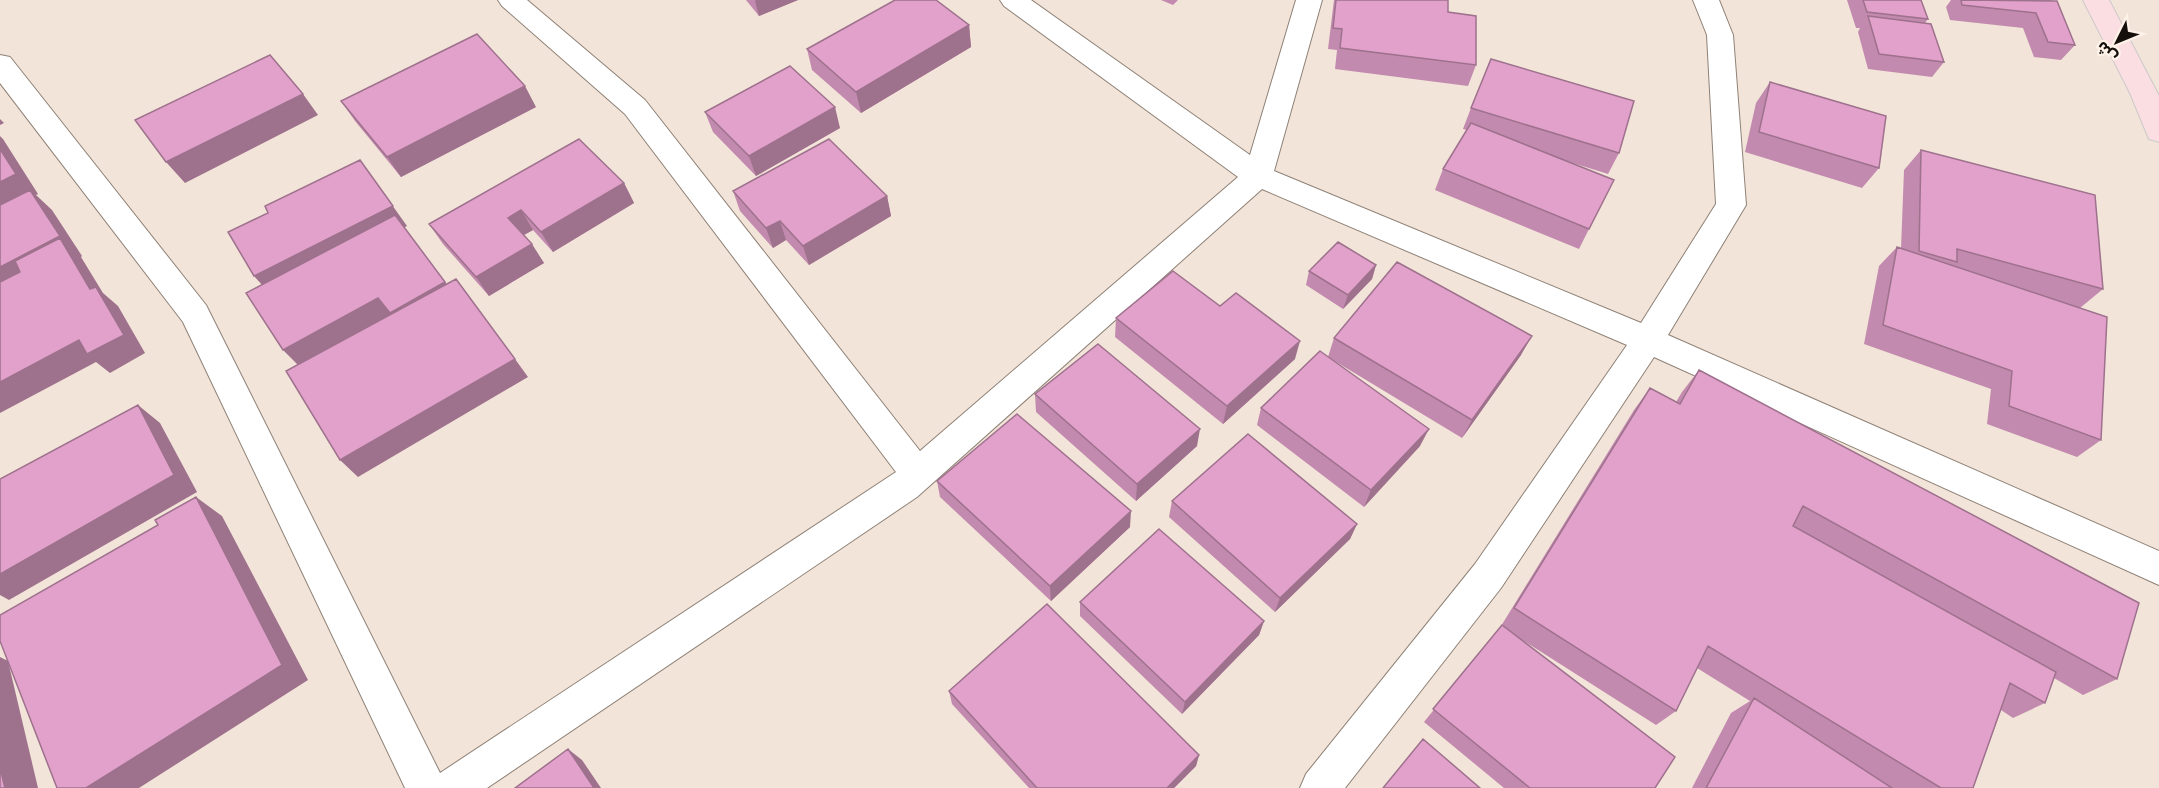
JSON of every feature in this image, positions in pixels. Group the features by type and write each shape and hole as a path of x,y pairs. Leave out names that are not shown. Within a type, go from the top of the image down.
{"main road":[{"path":"2096,0 2144,93 2159,132"}],"street":[{"path":"511,0 635,107 918,475"},
{"path":"1013,0 1258,176 1648,340 2159,568"},
{"path":"452,788 906,486 1258,176 1309,0"},
{"path":"1320,788 1488,576 1648,340 1731,205 1720,35 1706,0"},
{"path":"0,64 195,314 426,788"}],"building":[{"path":"895,0 936,0 969,25 856,92 807,49"},
{"path":"1336,0 1448,0 1448,12 1476,16 1476,65 1340,48 1342,29 1333,28"},
{"path":"1863,0 1921,0 1928,19 1867,12"},
{"path":"1961,0 2057,1 2075,45 2048,42 2036,13 1962,5"},
{"path":"1868,16 1931,24 1944,62 1879,54"},
{"path":"477,34 525,86 387,157 341,101"},
{"path":"270,55 303,94 166,162 135,120"},
{"path":"1491,59 1634,101 1619,153 1471,108"},
{"path":"790,66 835,107 749,156 705,112"},
{"path":"1770,82 1886,116 1879,168 1759,132"},
{"path":"1471,123 1614,180 1589,229 1443,169"},
{"path":"579,139 624,183 541,232 521,210 508,218 532,244 476,277 429,224"},
{"path":"829,139 887,196 803,246 780,221 766,228 733,191"},
{"path":"0,149 16,174 0,182"},
{"path":"1921,150 2095,195 2103,289 1957,249 1957,262 1919,251"},
{"path":"360,160 393,206 254,276 228,232 268,213 265,206"},
{"path":"30,190 60,236 0,267 0,205"},
{"path":"395,215 445,282 390,313 378,298 283,350 246,293"},
{"path":"60,238 90,289 96,287 124,335 87,354 79,340 0,382 0,282 20,272 15,261"},
{"path":"1338,242 1376,265 1348,295 1309,271"},
{"path":"1897,247 2107,317 2101,440 2009,406 2012,371 1883,325"},
{"path":"1397,262 1532,336 1472,420 1334,338"},
{"path":"1173,271 1220,306 1236,293 1300,341 1227,406 1116,318"},
{"path":"456,279 515,359 340,460 286,371"},
{"path":"1098,344 1200,429 1137,484 1035,394"},
{"path":"1320,351 1429,429 1371,490 1261,408"},
{"path":"1699,370 2139,603 2117,679 1803,506 1793,526 2056,672 2045,703 2010,683 1973,788 1941,788 1708,646 1676,711 1514,608 1650,388 1680,404"},
{"path":"138,405 174,475 0,574 0,479"},
{"path":"1017,414 1131,511 1050,586 937,481"},
{"path":"1248,434 1357,524 1280,598 1172,501"},
{"path":"196,497 282,665 86,788 57,788 0,641 0,615 158,525 155,520"},
{"path":"1159,529 1264,621 1185,702 1080,602"},
{"path":"1047,604 1199,755 1167,788 1037,788 949,691"},
{"path":"1502,625 1675,757 1655,788 1530,788 1433,709"},
{"path":"1754,698 1892,788 1706,788"},
{"path":"1423,739 1480,788 1383,788"},
{"path":"568,749 594,788 515,788"},
{"path":"0,768 5,788 0,788"}]}
